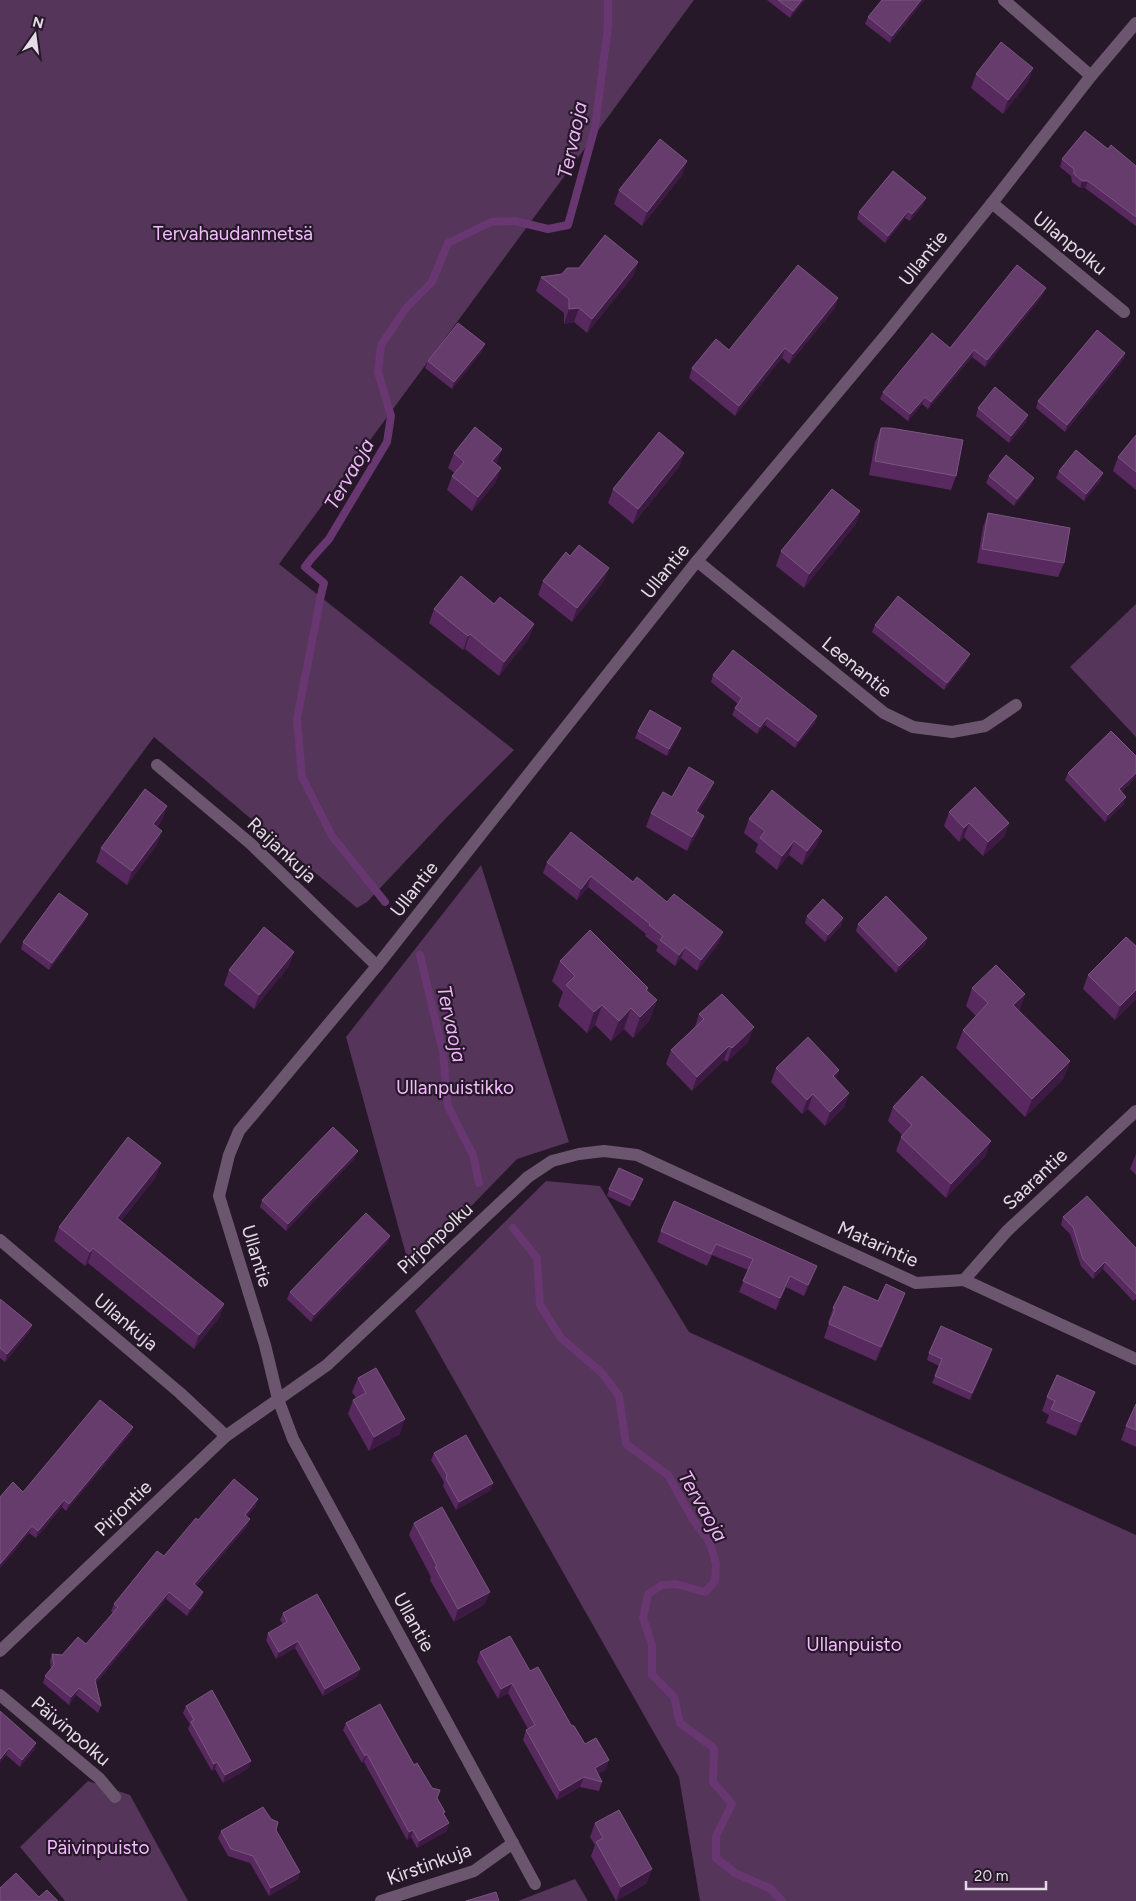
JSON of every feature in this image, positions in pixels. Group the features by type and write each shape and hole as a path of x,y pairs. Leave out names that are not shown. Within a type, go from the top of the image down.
{"street":[{"path":"1004,0 1091,76"},
{"name":"Ullantie","path":"535,1884 293,1439 278,1399 265,1345 219,1196 229,1155 239,1131 263,1100 377,966 697,561 876,346 992,203 1091,76 1136,23"},
{"name":"Ullanpolku","path":"992,203 1124,312"},
{"name":"Leenantie","path":"697,561 884,713 913,727 952,732 985,726 1016,705"},
{"name":"Raijankuja","path":"157,765 251,844 377,966"},
{"name":"Saarantie","path":"964,1280 1006,1231 1136,1111"},
{"name":"Pirjonpolku","path":"278,1399 327,1364 528,1177 552,1161 579,1154 604,1151 637,1155"},
{"name":"Matarintie","path":"637,1155 916,1282 964,1280 1136,1359"},
{"name":"Ullankuja","path":"0,1240 180,1393 226,1436"},
{"name":"Pirjontie","path":"0,1651 226,1436 278,1399"},
{"name":"Päivinpolku","path":"0,1696 99,1778 115,1797"},
{"name":"Kirstinkuja","path":"381,1901 474,1871 513,1843"}],"green space":[{"name":"Tervahaudanmetsä","path":"0,0 694,0 279,564 514,750 448,816 367,902 357,908 154,737 0,944"},
{"path":"1136,604 1136,737 1070,667"},
{"name":"Ullanpuistikko","path":"481,865 569,1142 517,1159 410,1269 346,1037"},
{"name":"Ullanpuisto","path":"546,1181 600,1186 689,1332 1136,1535 1136,1901 700,1901 679,1777 415,1311"},
{"name":"Päivinpuisto","path":"88,1781 130,1795 188,1901 65,1901 20,1847"},
{"path":"575,1879 588,1901 518,1901"}],"building":[{"path":"778,0 802,0 793,11"},
{"path":"882,0 921,0 892,36 868,17"},
{"path":"1001,42 1033,68 1008,100 976,74"},
{"path":"1085,131 1108,149 1111,145 1136,166 1136,217 1088,181 1082,181 1074,174 1074,169 1062,159"},
{"path":"660,139 687,161 647,212 619,190"},
{"path":"893,171 926,198 912,214 908,211 888,236 859,212"},
{"path":"605,235 638,262 592,319 579,308 569,309 569,299 541,277 562,274 567,268 579,268"},
{"path":"798,265 838,298 793,354 785,348 739,406 692,368 716,339 729,350"},
{"path":"1017,265 1046,288 987,360 974,350 931,402 925,397 910,414 883,392 932,333 950,348"},
{"path":"458,323 485,344 454,382 428,361"},
{"path":"1097,330 1125,353 1067,425 1038,401"},
{"path":"995,387 1028,415 1011,436 978,408"},
{"path":"475,427 502,449 492,461 501,468 478,497 452,476 464,462 454,453"},
{"path":"881,428 963,440 956,476 875,461"},
{"path":"659,432 684,453 638,509 613,489"},
{"path":"1136,435 1136,472 1118,457"},
{"path":"1076,450 1103,473 1086,494 1059,471"},
{"path":"1006,455 1034,478 1017,499 989,476"},
{"path":"832,489 860,511 809,574 781,551"},
{"path":"988,513 1070,528 1064,563 982,549"},
{"path":"579,545 609,568 577,608 543,581 566,552 570,556"},
{"path":"461,576 494,604 500,597 534,624 504,662 470,634 468,636 434,609"},
{"path":"898,596 970,654 947,683 875,625"},
{"path":"733,650 817,716 798,741 767,718 760,727 735,708 742,698 713,675"},
{"path":"650,710 681,728 669,749 638,731"},
{"path":"1111,731 1136,756 1136,773 1119,789 1126,797 1108,815 1068,773"},
{"path":"689,767 714,782 696,811 704,816 692,837 651,813 663,792 672,797"},
{"path":"975,787 1009,823 988,842 969,823 964,828 949,812"},
{"path":"145,789 167,806 153,824 162,831 132,871 101,848"},
{"path":"772,790 822,831 807,851 794,841 782,856 760,838 765,831 749,819"},
{"path":"571,832 633,882 637,877 667,902 674,894 723,932 701,960 685,947 679,955 660,940 663,936 650,924 591,876 581,889 547,862"},
{"path":"59,893 88,914 52,963 23,942"},
{"path":"886,896 927,938 899,966 858,924"},
{"path":"823,899 843,918 828,935 807,916"},
{"path":"264,927 294,952 259,995 229,970"},
{"path":"590,930 648,988 646,990 657,1000 640,1017 631,1008 619,1021 602,1005 594,1012 566,985 575,976 560,961"},
{"path":"1126,937 1136,946 1136,990 1120,1006 1088,975"},
{"path":"996,965 1025,994 1013,1005 1070,1061 1032,1099 963,1030 988,1003 972,988"},
{"path":"722,994 754,1027 732,1048 729,1046 697,1077 671,1050 704,1019 699,1014"},
{"path":"808,1037 839,1070 833,1076 849,1093 830,1112 813,1094 807,1100 776,1068"},
{"path":"922,1076 991,1141 951,1184 901,1137 912,1125 893,1107"},
{"path":"333,1127 358,1151 288,1224 262,1200"},
{"path":"128,1137 161,1163 117,1218 224,1304 199,1335 93,1248 90,1252 59,1227"},
{"path":"619,1168 643,1179 633,1200 609,1189"},
{"path":"1087,1196 1136,1248 1136,1294 1105,1262 1095,1272 1083,1259 1073,1227 1063,1217"},
{"path":"674,1201 817,1266 808,1285 790,1276 780,1298 743,1281 753,1259 716,1244 711,1254 661,1231"},
{"path":"366,1213 390,1236 314,1315 290,1292"},
{"path":"886,1284 905,1293 881,1347 829,1324 835,1309 833,1308 844,1286 878,1301"},
{"path":"0,1299 32,1325 7,1354 0,1348"},
{"path":"941,1326 992,1349 972,1393 935,1376 942,1359 929,1353"},
{"path":"376,1368 405,1419 374,1437 353,1400 366,1393 358,1378"},
{"path":"1057,1375 1095,1392 1081,1422 1051,1409 1055,1401 1047,1397"},
{"path":"100,1400 133,1427 69,1504 64,1500 38,1531 32,1526 0,1564 0,1497 13,1482 23,1492"},
{"path":"1136,1404 1136,1430 1126,1426"},
{"path":"466,1435 493,1483 459,1502 446,1479 447,1475 434,1453"},
{"path":"234,1479 258,1499 245,1515 250,1519 194,1584 203,1592 190,1609 169,1592 95,1680 101,1706 79,1688 71,1697 45,1676 54,1665 52,1654 62,1655 78,1637 86,1644 118,1607 114,1604 157,1551 164,1556 196,1518 198,1520"},
{"path":"442,1507 490,1592 458,1609 414,1523"},
{"path":"317,1594 360,1669 325,1689 298,1641 279,1652 268,1633 287,1622 283,1613"},
{"path":"510,1636 530,1671 538,1667 571,1725 574,1726 585,1744 596,1738 609,1760 595,1768 602,1782 584,1777 560,1791 526,1730 535,1725 512,1683 501,1689 480,1652"},
{"path":"212,1690 251,1761 225,1775 217,1762 214,1764 191,1722 194,1720 186,1706"},
{"path":"380,1704 414,1765 417,1763 432,1788 440,1790 437,1798 449,1823 419,1841 413,1830 409,1832 367,1754 365,1756 346,1723"},
{"path":"0,1711 36,1743 22,1760 9,1748 0,1759"},
{"path":"263,1807 271,1819 278,1822 276,1830 300,1872 271,1888 253,1856 231,1849 221,1831"},
{"path":"619,1810 652,1869 621,1887 596,1842 603,1838 595,1823"},
{"path":"16,1873 39,1897 47,1890 58,1901 0,1901 0,1888"},
{"path":"496,1892 499,1901 466,1901"}],"waterway":[{"name":"Tervaoja","path":"385,902 332,836 302,777 297,719 324,583 305,567 329,539 387,442 391,416 378,372 381,345 407,307 432,282 448,243 491,222 515,221 548,229 568,225 595,127 608,27 608,0"},
{"name":"Tervaoja","path":"420,955 443,1052 448,1106 473,1155 479,1183"},
{"name":"Tervaoja","path":"513,1228 537,1258 540,1305 561,1338 602,1373 619,1396 626,1444 668,1475 692,1518 710,1543 716,1564 715,1581 705,1592 676,1584 662,1585 648,1594 643,1618 652,1645 652,1675 674,1697 680,1723 714,1748 713,1782 732,1804 716,1836 716,1858 735,1873 771,1889 782,1901"}]}
